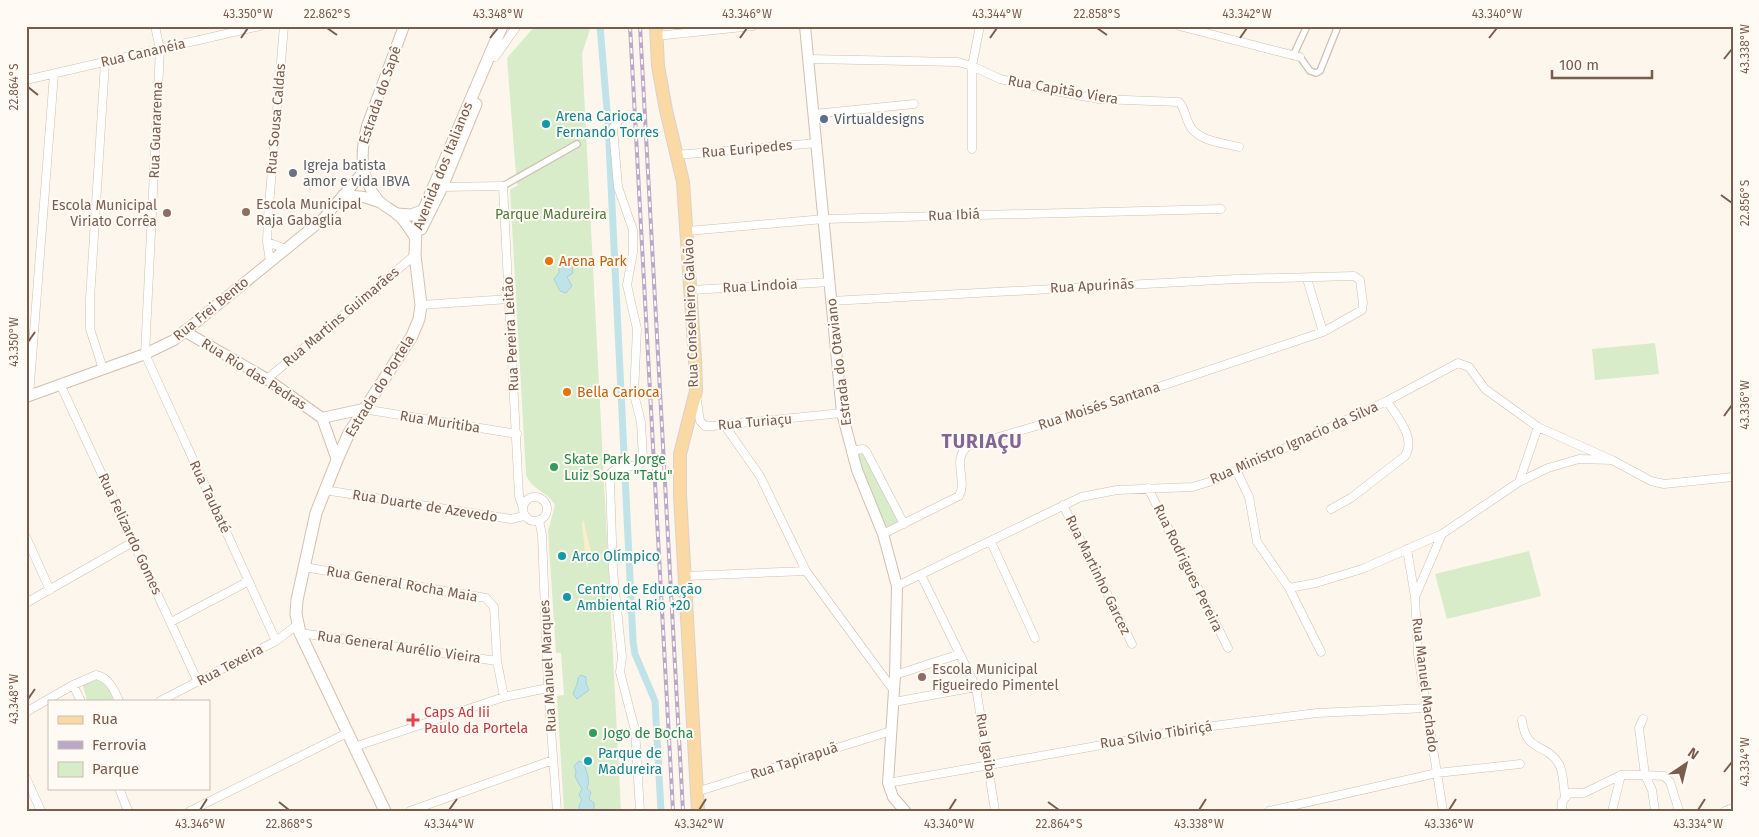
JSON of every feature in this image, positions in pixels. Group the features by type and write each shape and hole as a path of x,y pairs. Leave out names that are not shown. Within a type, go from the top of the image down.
{"main road":[{"name":"Avenida dos Italianos","path":"414,236 422,211 502,26"},
{"name":"Avenida dos Italianos","path":"414,236 424,224 442,187 496,57 511,26"},
{"name":"Rua Conselheiro Galvão","path":"656,31 658,66 683,182 688,230 696,391 680,454 680,495 698,811"},
{"path":"397,214 411,215 422,211"},
{"name":"Estrada do Portela","path":"385,811 299,629 297,600 316,512 336,460 363,409 412,336 419,319 420,306 414,236"}],"street":[{"name":"Rua Guararema","path":"145,354 160,49 155,26"},
{"name":"Rua Cananéia","path":"26,80 260,26"},
{"name":"Rua Sousa Caldas","path":"270,261 267,242 284,26"},
{"name":"Estrada do Sapê","path":"379,202 364,171 362,153 365,134 404,26"},
{"path":"496,57 517,26"},
{"path":"656,31 753,26"},
{"name":"Estrada do Otaviano","path":"806,26 842,413 851,451 882,534 897,586 894,702 888,783"},
{"path":"972,149 972,66 980,26"},
{"path":"1178,26 1297,56 1314,73 1318,72 1324,65 1328,49 1338,26"},
{"path":"1297,56 1307,26"},
{"name":"Rua Capitão Viera","path":"809,59 931,60 972,66 1000,79 1081,96 1131,102 1179,102 1183,106 1190,128 1197,134 1239,146"},
{"path":"103,369 90,329 90,299 105,62"},
{"path":"28,397 54,74"},
{"path":"814,114 914,104"},
{"path":"629,115 621,117 613,128 618,187 630,220 633,237 627,285 636,320 634,394 642,422 643,459 640,464 614,470 610,474 610,480 613,571 622,657 620,672 635,730 640,811"},
{"name":"Rua Euripedes","path":"676,155 817,143"},
{"path":"442,187 504,186 578,144"},
{"name":"Rua Frei Bento","path":"28,397 145,354 169,342 323,219 364,171"},
{"name":"Rua Pereira Leitão","path":"504,186 520,481 519,496 524,512"},
{"path":"343,195 364,197 379,202 397,214 414,236"},
{"name":"Rua Ibiá","path":"688,230 824,219 1221,209"},
{"path":"267,242 286,249"},
{"name":"Rua Martins Guimarães","path":"267,380 415,255"},
{"name":"Rua Apurinãs","path":"831,301 1237,279 1307,279 1354,276 1360,280 1364,303 1358,314"},
{"path":"1307,279 1323,332"},
{"name":"Rua Lindoia","path":"691,290 830,282"},
{"path":"420,306 509,299"},
{"name":"Rua Moisés Santana","path":"882,534 958,496 962,490 960,457 968,446 1084,412 1323,332 1358,314"},
{"name":"Rua Rio das Pedras","path":"184,331 267,380 322,418 336,460"},
{"name":"Rua Taubaté","path":"145,354 276,641"},
{"name":"Rua Ministro Ignacio da Silva","path":"897,586 991,542 1063,505 1098,493 1148,488 1192,487 1237,472 1387,401 1447,368 1463,364 1473,371 1485,390 1538,427 1612,460 1651,481 1664,484 1680,484 1733,476"},
{"name":"Rua Felizardo Gomes","path":"61,386 198,682"},
{"name":"Rua Turiaçu","path":"696,391 698,416 702,424 725,426 842,413"},
{"path":"1331,509 1351,498 1405,456 1409,450 1409,438 1387,401"},
{"name":"Rua Rio das Pedras","path":"322,418 363,409"},
{"name":"Rua Muritiba","path":"363,409 517,434"},
{"path":"725,426 760,476 806,571 894,690"},
{"path":"1519,482 1538,427"},
{"path":"851,451 863,449 866,451 904,524"},
{"path":"1289,588 1316,583 1362,569 1442,534 1519,482 1548,468 1579,459 1612,460"},
{"path":"1237,472 1249,497 1258,542 1289,588 1321,652"},
{"path":"520,481 532,498"},
{"name":"Rua Rodrigues Pereira","path":"1148,488 1228,648"},
{"name":"Rua Duarte de Azevedo","path":"324,490 511,519 524,512"},
{"path":"532,498 540,499 547,508 545,515 540,520 530,520 524,512 526,501 532,498"},
{"name":"Rua Martinho Garcez","path":"1063,505 1132,644"},
{"name":"Rua Manuel Marques","path":"540,520 548,688 557,811"},
{"name":"Rua Manuel Machado","path":"1442,534 1415,597 1418,654 1444,811"},
{"path":"26,537 50,590"},
{"path":"26,603 133,542"},
{"path":"991,542 1035,638"},
{"path":"1407,550 1415,597"},
{"name":"Rua General Rocha Maia","path":"304,567 486,598 494,607 497,661 504,697"},
{"path":"686,576 806,571"},
{"name":"Rua Igaiba","path":"921,575 976,687 990,766 995,811"},
{"path":"171,622 249,581"},
{"name":"Rua Texeira","path":"162,700 299,629"},
{"name":"Rua General Aurélio Vieira","path":"299,629 497,661"},
{"path":"895,675 960,654"},
{"path":"26,712 73,684 96,675 110,684 118,700"},
{"path":"73,684 81,700"},
{"path":"894,702 976,687"},
{"path":"354,747 504,697 548,688"},
{"name":"Rua Sílvio Tibiriçá","path":"888,783 990,766 1114,741 1197,728 1317,713 1427,708"},
{"path":"1643,719 1639,728 1645,775 1650,785 1655,811"},
{"path":"1522,720 1524,735 1528,740 1560,765 1565,796 1562,811"},
{"name":"Rua Tapirapuã","path":"696,792 891,730"},
{"path":"190,811 347,733"},
{"path":"410,811 553,760"},
{"path":"1268,811 1437,773 1520,764"},
{"path":"1612,811 1621,775"},
{"path":"1565,796 1569,793 1584,793 1621,775 1664,776 1670,782 1679,811"},
{"path":"26,778 40,811"},
{"path":"888,783 893,797 905,811"},
{"path":"120,790 128,811"},
{"path":"1725,811 1733,808"}],"green space":[{"name":"Parque Madureira","path":"535,26 591,26 582,54 621,811 564,811 557,696 564,695 561,653 556,653 548,531 555,505 552,500 532,484 526,475 510,190 518,185 514,176 516,175 507,58"},
{"path":"1655,343 1659,374 1595,380 1592,349"},
{"path":"864,450 901,521 882,529 856,453"},
{"path":"1529,551 1541,596 1447,619 1435,574"},
{"path":"99,678 108,686 114,700 87,700 83,686 87,681"}],"sand":[{"path":"583,519 591,551 587,570 582,524"}],"water":[{"path":"565,261 572,263 573,273 567,277 572,286 566,293 560,291 554,279 559,273 559,266"},
{"path":"581,675 586,677 589,690 577,699 573,694 578,678"},
{"path":"579,761 584,763 587,773 587,788 591,792 589,799 594,803 594,811 579,810 582,800 579,795 582,789 575,777 576,771 574,766"}],"waterway":[{"path":"600,26 608,122 633,641 635,654 655,701 661,811"}],"railway":[{"path":"630,26 673,811"},
{"path":"640,26 683,811"}],"place":[{"name":"Virtualdesigns","path":"824,119"},
{"name":"Arena Carioca Fernando Torres","path":"546,124"},
{"name":"Igreja batista amor e vida IBVA","path":"293,173"},
{"name":"Escola Municipal Raja Gabaglia","path":"246,212"},
{"name":"Escola Municipal Viriato Corrêa","path":"167,213"},
{"name":"Arena Park","path":"549,261"},
{"name":"Bella Carioca","path":"567,392"},
{"name":"Skate Park Jorge Luiz Souza \"Tatu\"","path":"554,467"},
{"name":"Arco Olímpico","path":"562,556"},
{"name":"Centro de Educação Ambiental Rio +20","path":"567,597"},
{"name":"Escola Municipal Figueiredo Pimentel","path":"922,677"},
{"name":"Caps Ad Iii Paulo da Portela","path":"413,720"},
{"name":"Jogo de Bocha","path":"593,733"},
{"name":"Parque de Madureira","path":"588,761"}],"district":[{"name":"TURIAÇU","path":"982,441"}]}
